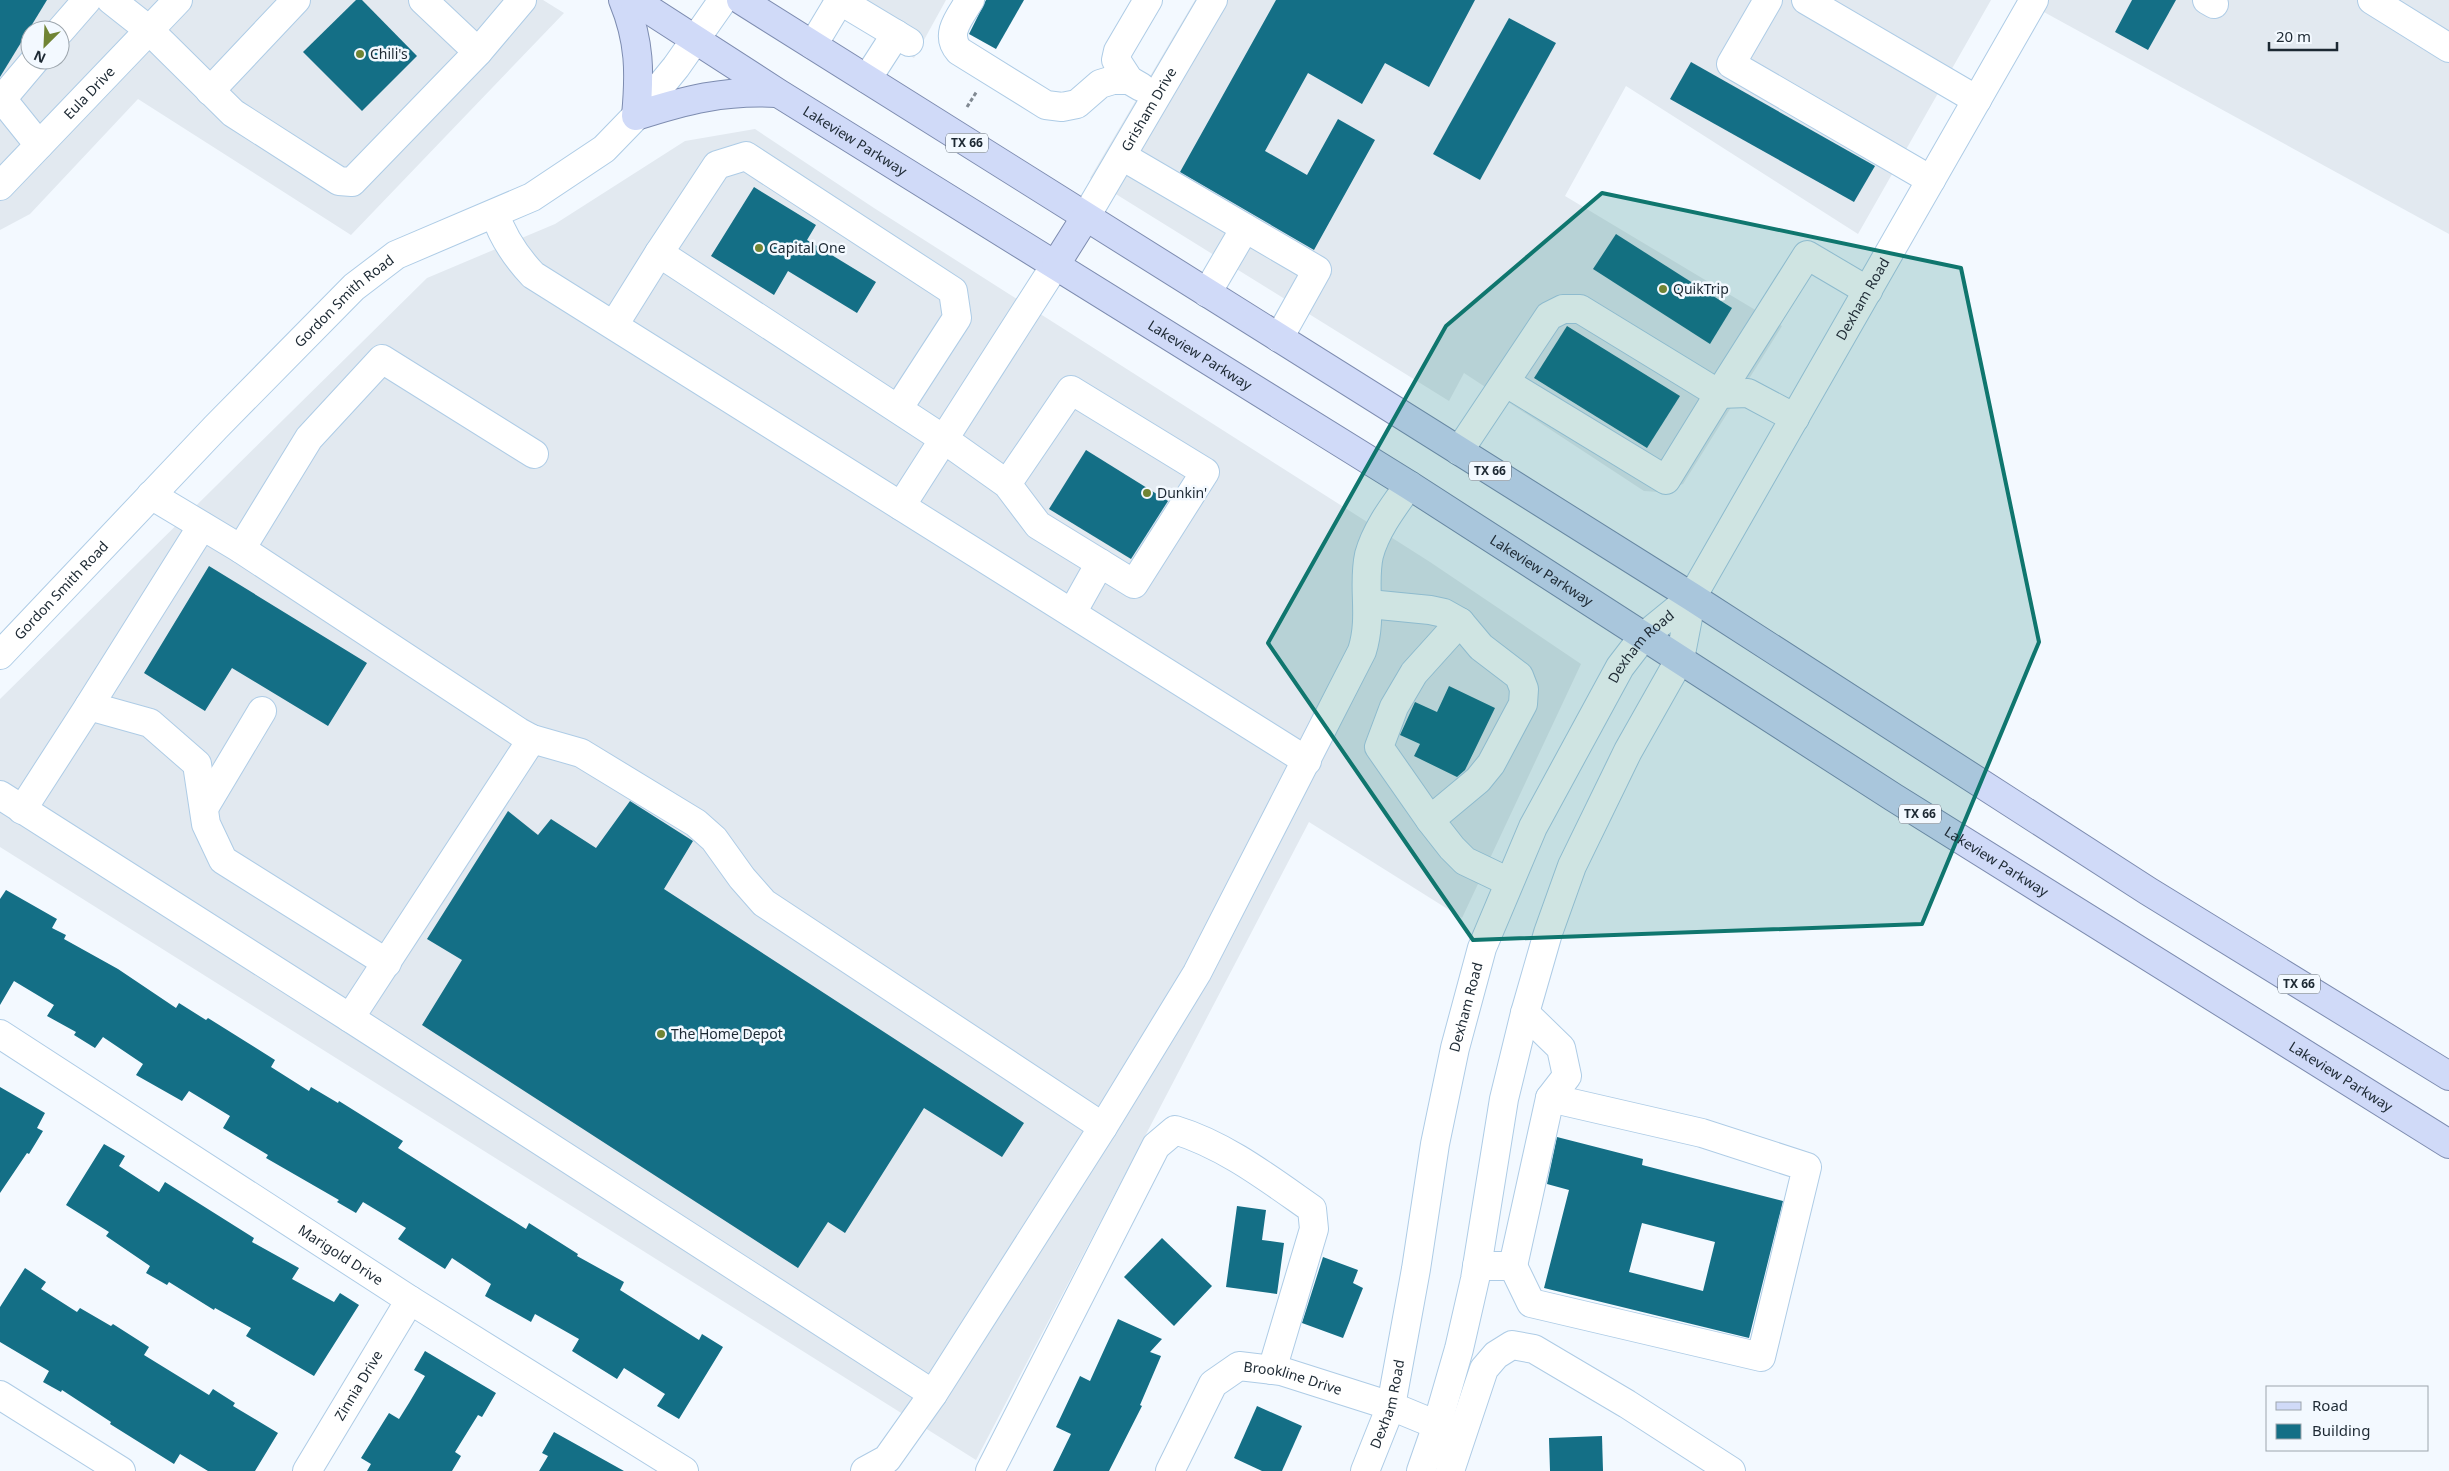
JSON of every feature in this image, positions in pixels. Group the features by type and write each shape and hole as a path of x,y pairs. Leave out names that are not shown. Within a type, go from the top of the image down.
{"main road":[{"path":"623,0 632,22 640,72 636,116 678,103 718,94 744,91 778,93"},
{"name":"Lakeview Parkway","path":"634,0 778,93 1409,484 1893,797 2449,1144"},
{"name":"TX 66","path":"741,0 1692,598 2148,891 2449,1076"},
{"path":"1056,264 1085,218"}],"street":[{"path":"70,20 87,0"},
{"path":"111,0 149,30 233,113 339,181 352,182 478,52 522,0"},
{"name":"Eula Drive","path":"0,186 178,0"},
{"path":"210,91 296,0"},
{"path":"423,0 478,52"},
{"name":"Gordon Smith Road","path":"0,655 151,495 354,287 396,256 532,197 604,149 636,116 695,40 722,0"},
{"path":"813,45 839,0 902,38 867,79"},
{"path":"970,0 953,29 951,37 953,45 958,52 1046,105 1062,107 1076,104 1100,84 1113,80 1129,80"},
{"path":"1148,0 1118,51 1116,60 1129,80 1157,97"},
{"name":"Grisham Drive","path":"1085,218 1213,0"},
{"path":"1768,0 1731,64 1931,180"},
{"path":"1806,0 1977,100"},
{"name":"Dexham Road","path":"1421,1471 1437,1426 1459,1348 1477,1266 1504,1099 1525,1013 1548,934 1572,866 1628,752 1680,660 1692,598 2034,0"},
{"path":"2372,0 2449,48"},
{"path":"27,70 2,99 39,145"},
{"path":"614,325 717,165 746,156 953,291 957,318 898,410"},
{"path":"1122,156 1317,270 1279,338"},
{"path":"495,214 502,234 517,258 533,275 1307,761"},
{"path":"1207,292 1245,228"},
{"path":"659,253 945,440 1007,484 1038,525 1134,584 1206,472 1071,390 1007,484"},
{"path":"1505,382 1666,480 1718,394 1807,255 1868,291"},
{"path":"901,506 1056,264"},
{"path":"1458,451 1549,316 1563,309 1580,310 1718,394 1748,393 1795,418"},
{"path":"241,549 309,438 382,359 534,454"},
{"path":"865,1471 887,1459 933,1394 1103,1127 1197,973 1362,651 1367,635 1369,555 1381,526 1409,484"},
{"path":"151,495 241,549 532,739 580,752 696,823 714,839 742,878 764,903 1103,1127"},
{"path":"22,810 202,526"},
{"path":"1072,613 1100,563"},
{"name":"Dexham Road","path":"1365,1471 1392,1406 1435,1144 1455,1048 1482,948 1533,827 1620,667 1643,637 1692,598"},
{"path":"1369,604 1444,613 1460,622 1481,648 1519,676 1524,689 1523,704 1491,764 1478,780 1430,820"},
{"path":"1460,622 1414,673 1394,707 1379,748 1452,848 1465,861 1509,882"},
{"path":"89,706 150,723 197,764 206,824 223,860 386,963"},
{"path":"204,808 262,711"},
{"path":"350,1018 532,739"},
{"path":"0,795 933,1394"},
{"path":"1525,1013 1561,1048 1567,1076 1550,1098 1512,1266 1532,1303 1762,1357 1807,1167 1702,1133 1550,1098"},
{"name":"Marigold Drive","path":"0,1034 410,1300 677,1469"},
{"path":"990,1471 1156,1146 1175,1130 1202,1138 1266,1176 1312,1209 1314,1229 1272,1370"},
{"path":"1477,1266 1512,1266"},
{"name":"Zinnia Drive","path":"307,1471 410,1300"},
{"path":"1450,1471 1484,1369 1496,1355 1512,1345 1534,1349 1627,1404 1731,1471"},
{"name":"Brookline Drive","path":"1170,1471 1213,1384 1239,1366 1272,1370 1392,1406 1437,1426"},
{"path":"0,1395 121,1471"}],"highlighted area":[{"path":"1602,193 1961,268 2039,642 1922,924 1473,940 1268,643 1446,326"}],"shaded area":[{"path":"0,0 543,0 564,13 351,235 138,99 30,214 0,230"},
{"path":"821,0 946,0 914,58"},
{"path":"1195,0 1991,0 1858,234 1626,86 1565,196 1782,326 1683,484 1659,492 1644,491 1464,373 1449,401 1090,178"},
{"path":"2022,0 2449,0 2449,234"},
{"path":"755,129 874,208 1430,562 1581,664 1462,918 1309,822 976,1460 0,847 0,699 427,278 555,224 685,141"}],"building":[{"path":"0,0 47,0 35,20 20,20 20,44 0,77"},
{"name":"Chili's","path":"356,0 362,0 417,56 362,111 303,52"},
{"path":"986,0 1024,0 996,49 969,34"},
{"path":"1276,0 1475,0 1429,87 1385,63 1362,104 1308,73 1265,151 1307,175 1338,119 1375,140 1314,250 1180,172"},
{"path":"2132,0 2176,0 2148,50 2115,32"},
{"path":"1509,18 1556,43 1480,180 1433,154"},
{"path":"1691,62 1875,166 1854,202 1670,99"},
{"name":"Capital One","path":"754,187 816,225 807,240 876,282 857,313 788,271 774,295 711,256"},
{"name":"QuikTrip","path":"1616,234 1732,308 1710,344 1593,269"},
{"path":"1567,326 1680,396 1647,448 1534,378"},
{"path":"1086,450 1168,501 1131,559 1049,509"},
{"path":"209,566 367,663 328,726 232,668 205,711 144,673"},
{"path":"1449,686 1495,708 1465,770 1457,777 1414,756 1420,744 1400,735 1415,702 1437,712"},
{"name":"The Home Depot","path":"630,801 693,841 664,889 1024,1123 1002,1157 924,1108 845,1233 828,1222 798,1268 422,1025 462,960 427,939 508,811 538,835 551,819 596,848"},
{"path":"6,890 57,919 52,928 66,935 64,939 118,969 176,1008 179,1003 206,1020 208,1018 275,1060 271,1067 309,1091 311,1087 338,1103 339,1101 403,1141 398,1148 526,1229 529,1223 578,1254 577,1256 624,1282 620,1290 699,1340 702,1334 723,1347 679,1419 657,1406 665,1394 624,1368 617,1379 572,1351 579,1339 535,1314 531,1322 485,1296 491,1284 452,1258 445,1269 398,1239 406,1228 363,1202 356,1213 337,1202 339,1200 266,1158 268,1155 223,1128 230,1116 189,1091 182,1101 136,1075 143,1064 103,1037 95,1048 74,1035 76,1032 47,1016 54,1005 14,981 0,1005 0,899"},
{"path":"0,1087 45,1113 37,1128 43,1131 29,1154 27,1153 0,1193"},
{"path":"1557,1137 1643,1159 1642,1165 1783,1201 1749,1338 1544,1288 1569,1190 1547,1184","holes":["1642,1223 1715,1242 1703,1291 1629,1272"]},
{"path":"104,1144 125,1156 119,1166 159,1192 165,1182 254,1238 252,1242 299,1268 292,1279 334,1302 340,1293 359,1305 314,1376 246,1336 251,1328 215,1308 214,1310 169,1282 167,1285 146,1273 150,1266 106,1236 109,1232 66,1205"},
{"path":"1237,1206 1266,1210 1262,1240 1284,1243 1277,1294 1226,1287"},
{"path":"1162,1238 1212,1286 1174,1326 1124,1277"},
{"path":"1323,1257 1358,1270 1353,1283 1363,1288 1343,1338 1302,1323"},
{"path":"25,1268 46,1282 41,1289 77,1312 80,1308 111,1326 113,1324 149,1347 144,1355 209,1395 213,1389 235,1403 233,1406 278,1433 255,1471 208,1471 180,1454 174,1464 110,1424 111,1422 62,1390 61,1392 43,1382 49,1371 0,1342 0,1307"},
{"path":"1118,1319 1162,1339 1150,1352 1161,1356 1140,1405 1142,1406 1109,1471 1053,1471 1071,1434 1056,1427 1080,1376 1090,1381"},
{"path":"425,1351 496,1393 482,1417 478,1415 455,1452 461,1456 452,1471 367,1471 371,1464 361,1458 389,1413 399,1419 409,1403 425,1376 414,1370"},
{"path":"1257,1406 1302,1426 1282,1471 1262,1471 1234,1458"},
{"path":"554,1432 624,1471 539,1471 548,1456 542,1453"},
{"path":"1602,1436 1603,1471 1550,1471 1549,1438"}],"place":[{"name":"Chili's","path":"360,54"},
{"name":"Capital One","path":"759,248"},
{"name":"QuikTrip","path":"1663,289"},
{"name":"Dunkin'","path":"1147,493"},
{"name":"The Home Depot","path":"661,1034"}]}
